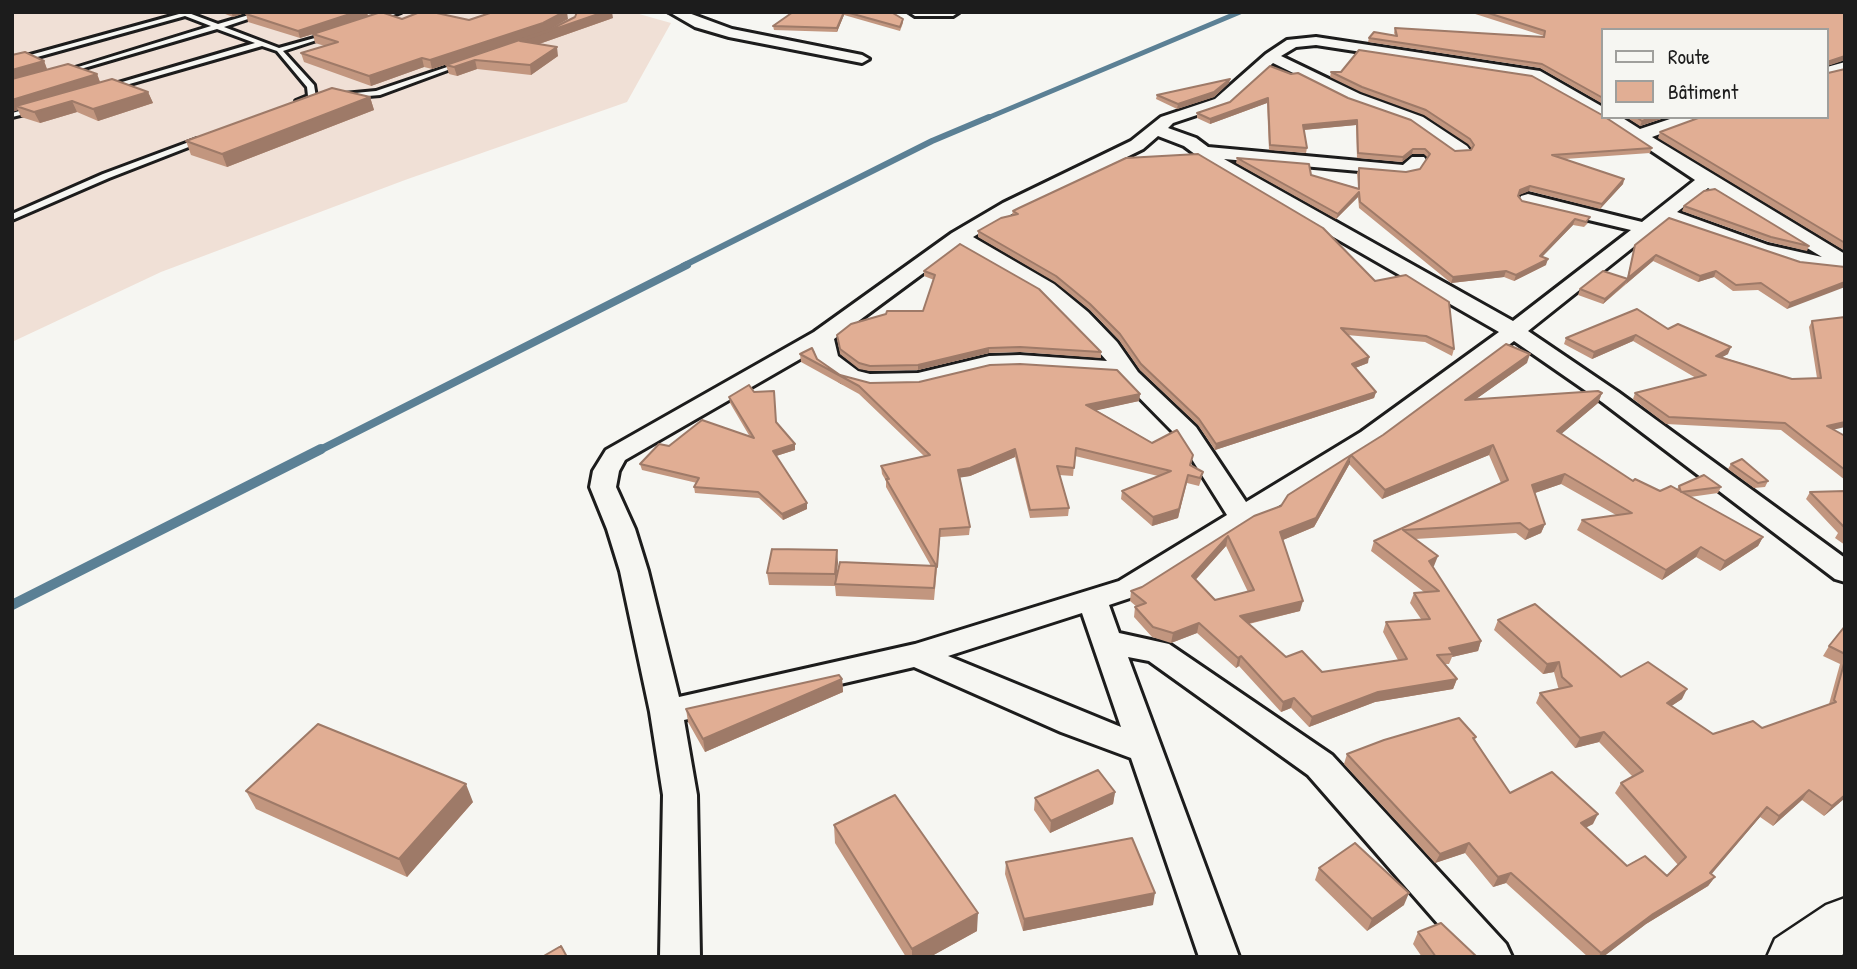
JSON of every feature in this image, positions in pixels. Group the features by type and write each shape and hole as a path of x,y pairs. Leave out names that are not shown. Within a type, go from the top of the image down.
{"street":[{"path":"675,12 699,24 729,33 862,59"},
{"path":"915,12 953,12"},
{"path":"680,957 680,795 666,712 634,571 621,529 603,487 606,471 615,455 822,338 959,237 1010,208 1100,166 1137,145 1167,120 1221,102 1271,57 1292,43 1316,41 1535,74 1602,112"},
{"path":"1271,57 1354,97 1417,120 1461,150"},
{"path":"1614,119 1845,265"},
{"path":"1640,135 1686,119"},
{"path":"1157,130 1190,142 1221,165 1514,331 1610,397 1845,572"},
{"path":"1204,152 1404,170 1411,168 1418,161"},
{"path":"666,712 916,655 1129,588 1370,437 1514,331 1707,180"},
{"path":"1528,201 1655,221 1798,260 1845,265"},
{"path":"959,237 1047,288 1099,337 1158,407 1186,432 1217,475 1241,516"},
{"path":"822,338 827,359 850,376 870,381 918,380 989,363 1020,362 1125,369"},
{"path":"1092,599 1219,957"},
{"path":"1107,641 1157,652 1320,765 1492,957"},
{"path":"916,655 1073,723 1145,749"},
{"path":"1794,957 1845,922"}],"lane":[{"path":"51,76 267,12"},
{"path":"372,21 398,12"},
{"path":"12,62 183,13 279,51 311,87 312,97"},
{"path":"279,51 332,33"},
{"path":"104,89 260,44"},
{"path":"334,96 377,93 474,60"},
{"path":"290,106 312,97 323,97"},
{"path":"12,115 38,108"},
{"path":"12,217 106,176 207,138"}],"shaded area":[{"path":"12,12 632,12 671,23 627,102 405,180 161,272 12,342"}],"building":[{"path":"356,12 298,31 246,14"},
{"path":"381,12 402,19 420,12 432,12 469,20 493,12 564,12 543,23 430,60 422,58 369,76 301,53 338,42 313,34"},
{"path":"577,12 604,12 520,41 557,47 530,65 475,60 454,67 446,65 549,30 575,17"},
{"path":"793,12 844,12 837,28 773,26"},
{"path":"846,12 891,12 903,19 900,27"},
{"path":"1485,12 1845,12 1845,56 1829,61 1829,28 1602,28 1602,97 1542,64 1369,38 1374,32 1397,36 1395,28 1544,37 1545,31"},
{"path":"1359,50 1532,76 1602,115 1602,119 1608,119 1652,148 1552,155 1624,179 1602,204 1530,186 1520,190 1518,196 1522,201 1590,217 1586,222 1575,219 1540,256 1548,259 1516,275 1506,271 1453,277 1360,202 1359,192 1338,214 1237,158 1309,164 1311,175 1359,189 1359,168 1406,172 1420,169 1430,154 1425,149 1413,149 1403,157 1358,153 1357,120 1303,125 1307,148 1270,145 1268,98 1210,119 1197,113 1230,102 1270,66 1291,74 1298,73 1348,98 1411,120 1455,151 1471,150 1474,145 1470,139 1426,110 1362,87 1331,72 1341,72"},
{"path":"25,52 44,61 12,70 12,55"},
{"path":"68,64 97,74 12,100 12,79"},
{"path":"1845,69 1845,243 1660,132 1696,119 1829,119 1829,73"},
{"path":"112,79 148,92 93,109 72,101 34,112 16,106"},
{"path":"1230,79 1214,92 1178,104 1157,95"},
{"path":"332,88 370,97 222,154 186,141"},
{"path":"1198,154 1323,228 1375,281 1406,275 1449,302 1454,349 1426,336 1341,328 1369,357 1352,364 1376,392 1216,444 1199,419 1141,364 1120,334 1090,304 1056,276 978,231 1001,218 1018,214 1013,211 1019,208 1126,158"},
{"path":"1715,189 1809,246 1771,237 1684,206 1704,191"},
{"path":"1669,218 1800,262 1845,267 1845,282 1790,303 1761,283 1736,285 1716,271 1700,276 1656,255 1628,278 1635,245"},
{"path":"960,244 1039,289 1101,352 1020,347 989,348 918,365 870,366 859,363 840,349 837,335 851,324 886,314 887,311 923,311 935,275 924,271"},
{"path":"1603,271 1628,279 1605,299 1580,289"},
{"path":"1637,309 1668,329 1678,324 1731,347 1716,356 1792,379 1821,378 1812,321 1845,317 1845,422 1827,426 1845,436 1845,470 1785,423 1669,417 1635,393 1706,375 1636,335 1594,352 1566,338"},
{"path":"1506,344 1530,354 1465,400 1598,391 1602,393 1557,431 1633,481 1635,479 1660,491 1671,486 1763,537 1725,561 1701,547 1666,570 1582,520 1632,513 1565,474 1532,485 1545,524 1529,530 1520,523 1403,530 1438,556 1429,561 1481,641 1449,648 1453,654 1437,655 1457,679 1378,692 1312,717 1294,698 1283,702 1241,656 1238,658 1199,623 1173,633 1153,627 1135,607 1146,603 1131,591 1142,587 1254,516 1281,506 1288,495 1351,455 1383,435","holes":["1493,445 1508,480 1374,541 1439,591 1414,593 1430,619 1386,622 1407,659 1322,672 1302,651 1286,657 1240,616 1303,601 1280,532 1316,518 1351,455 1385,490","1228,536 1254,590 1215,600 1192,576"]},
{"path":"812,348 817,359 840,375 870,383 919,382 990,365 1020,364 1117,370 1140,394 1086,405 1152,443 1177,430 1193,455 1190,465 1203,472 1200,478 1188,475 1179,509 1153,517 1122,491 1171,471 1076,448 1074,468 1057,466 1069,508 1030,510 1015,449 970,468 958,470 970,527 940,529 937,567 881,466 930,455 859,386 800,354"},
{"path":"749,385 754,392 774,391 776,422 795,444 773,451 807,503 782,514 758,492 694,487 699,478 640,464 659,444 669,446 702,420 754,438 729,397"},
{"path":"1742,459 1768,481 1758,483 1731,464"},
{"path":"1704,475 1721,487 1681,492 1679,486"},
{"path":"1845,491 1845,528 1810,492"},
{"path":"772,549 837,550 835,574 767,573"},
{"path":"840,562 936,566 934,588 835,584"},
{"path":"1535,604 1621,677 1648,662 1687,689 1667,703 1713,734 1753,721 1762,728 1836,702 1834,700 1845,660 1845,795 1832,806 1809,790 1779,816 1767,807 1710,873 1715,877 1653,914 1601,953 1511,873 1498,877 1469,843 1440,854 1347,754 1459,718 1476,737 1473,738 1510,793 1552,772 1598,814 1581,823 1627,866 1645,856 1667,876 1686,857 1621,783 1643,771 1604,732 1580,738 1540,693 1572,686 1562,677 1559,662 1547,664 1498,620"},
{"path":"1845,626 1845,654 1829,646"},
{"path":"839,675 842,679 703,739 686,709"},
{"path":"318,724 466,784 399,859 246,791"},
{"path":"1098,770 1115,792 1051,821 1035,798"},
{"path":"895,795 978,913 912,949 834,825"},
{"path":"1132,838 1155,893 1024,919 1006,862"},
{"path":"1355,843 1409,893 1372,919 1319,868"},
{"path":"1441,923 1477,957 1436,957 1418,932"},
{"path":"561,946 567,957 542,957"}],"waterway":[{"path":"985,119 1240,12"},
{"path":"683,266 932,141 989,117"},
{"path":"318,451 687,265"},
{"path":"12,605 321,449"}]}
